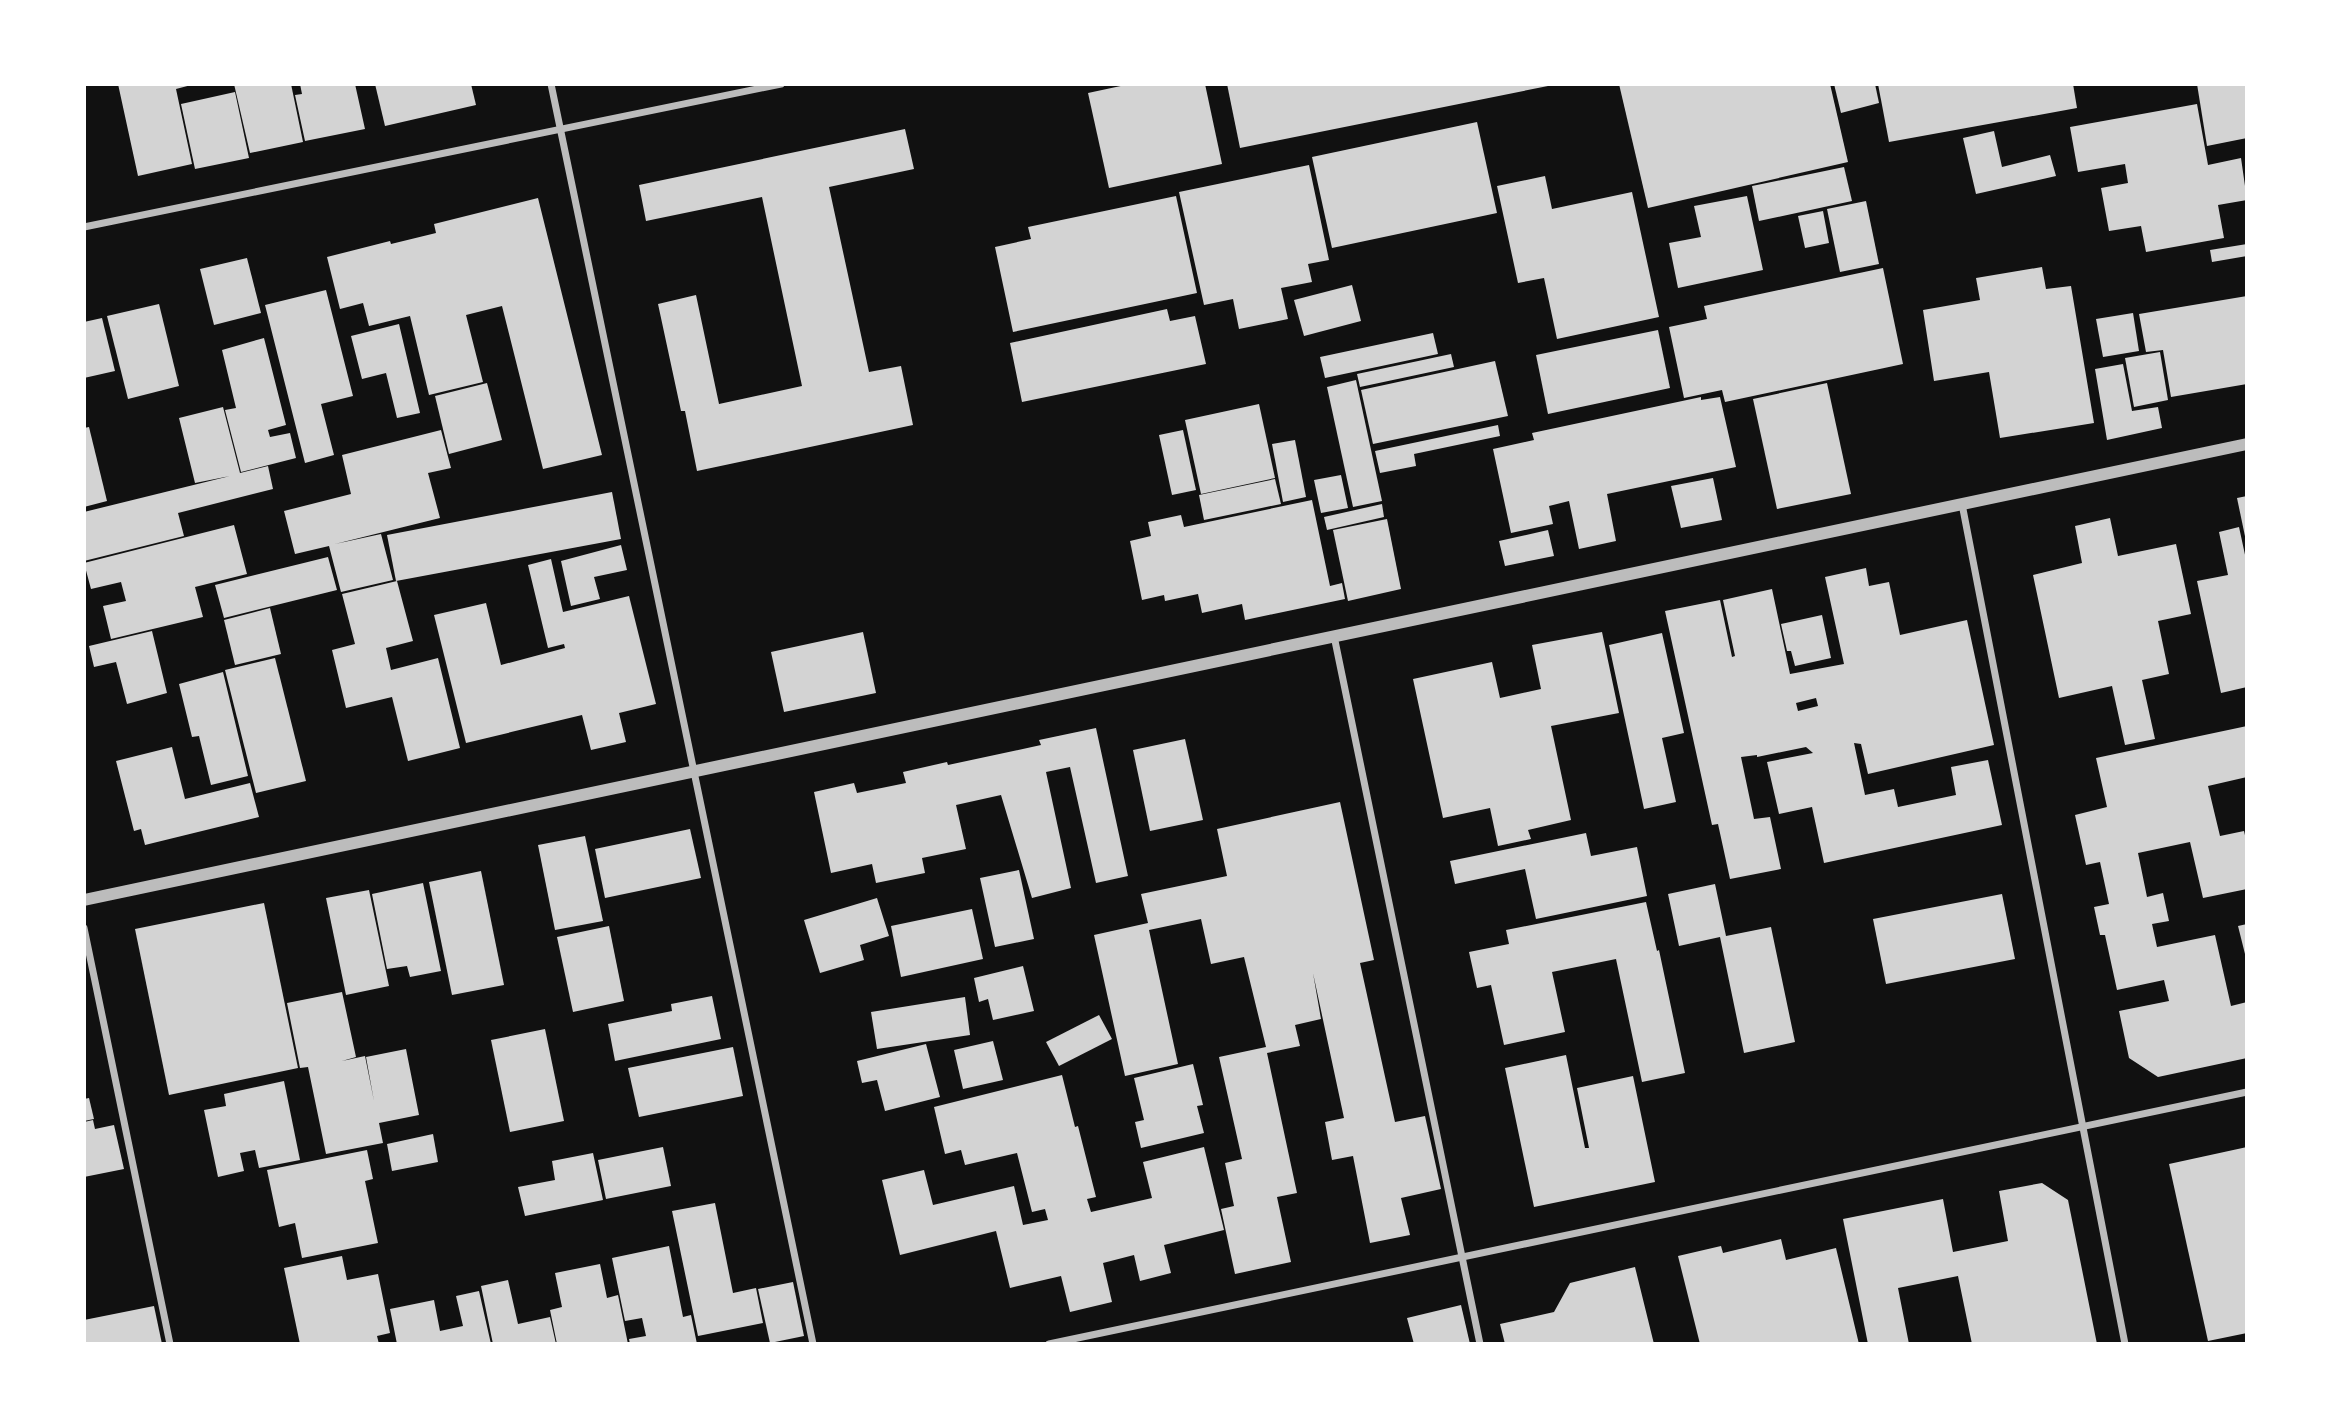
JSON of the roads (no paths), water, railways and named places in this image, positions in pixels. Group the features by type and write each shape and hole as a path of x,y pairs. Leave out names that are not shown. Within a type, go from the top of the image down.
{"street":[{"path":"551,84 813,1344"},
{"path":"84,228 781,84"},
{"path":"84,900 2247,444"},
{"path":"1962,503 2125,1344"},
{"path":"1334,636 1480,1344"},
{"path":"84,928 170,1344"},
{"path":"1049,1344 2247,1092"}]}
